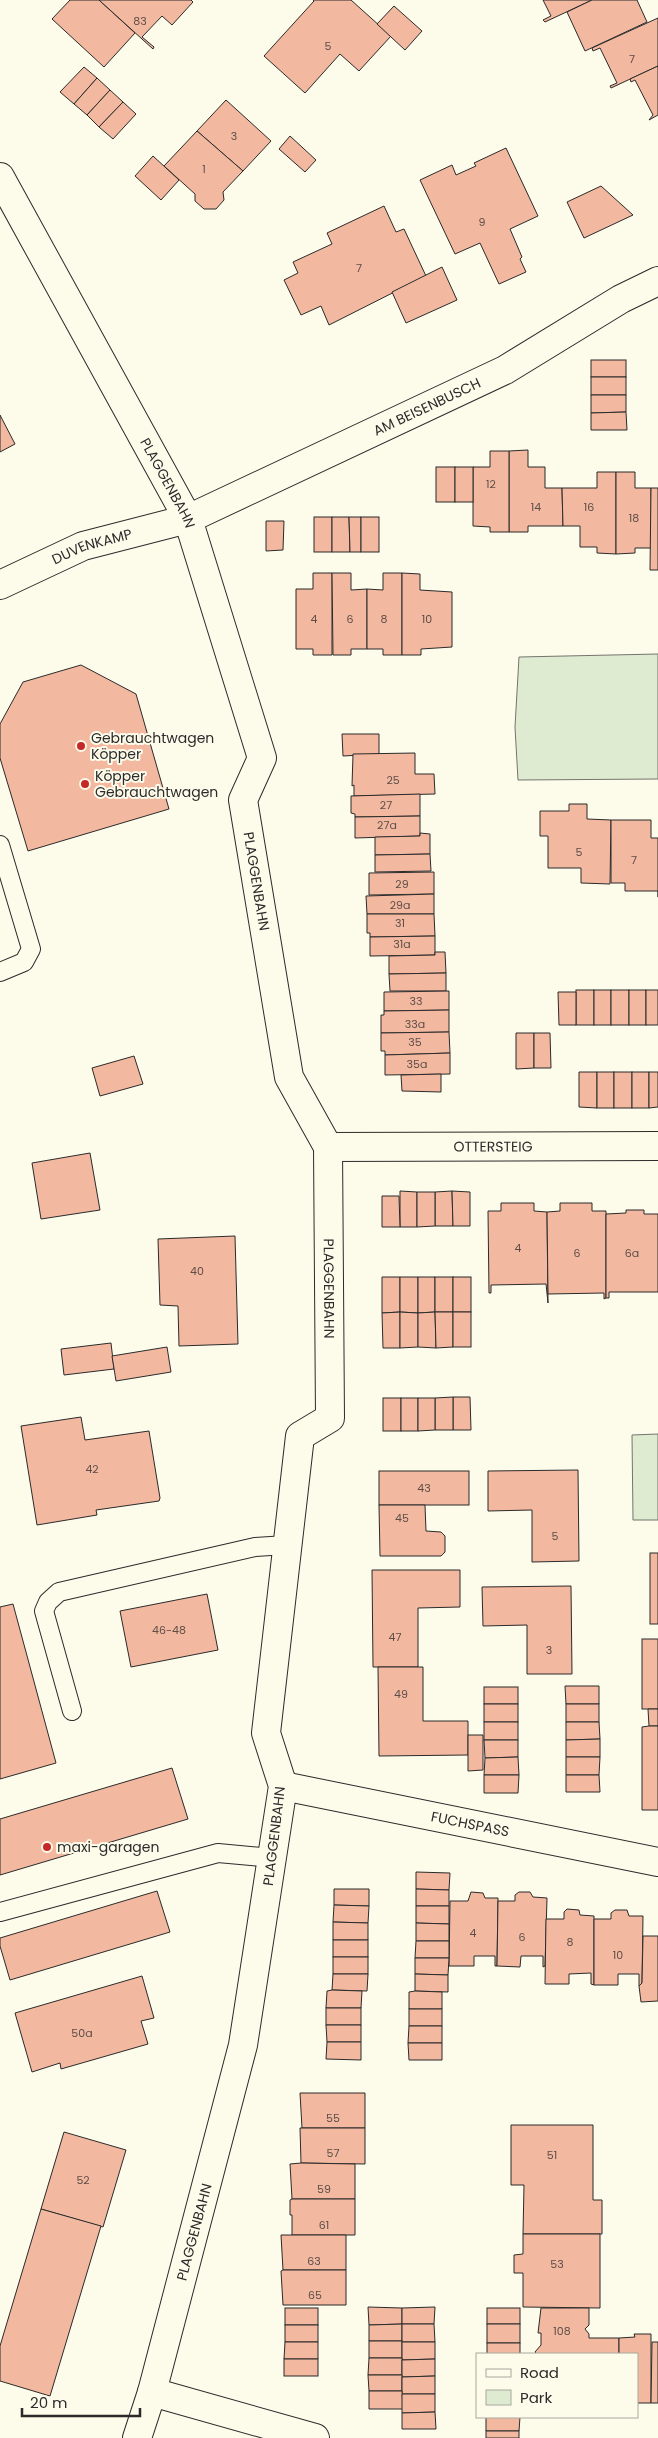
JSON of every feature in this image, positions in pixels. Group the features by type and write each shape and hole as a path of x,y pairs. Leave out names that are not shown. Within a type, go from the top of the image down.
{"street":[{"name":"PLAGGENBAHN","path":"0,177 188,519 262,758 243,800 289,1077 328,1147 330,1418 300,1436 266,1733 283,1786 243,2045 152,2392 137,2438"},
{"name":"AM BEISENBUSCH","path":"188,519 505,370 621,299 658,281"},
{"name":"DUVENKAMP","path":"0,585 83,546 188,519"},
{"name":"OTTERSTEIG","path":"328,1147 658,1146"},
{"name":"FUCHSPASS","path":"283,1786 658,1862"},
{"path":"152,2392 315,2438"}],"lane":[{"path":"0,845 30,949 24,962 0,972"},
{"path":"72,1711 44,1611 48,1602 59,1592 255,1547 288,1545"},
{"path":"0,1912 218,1853 272,1858"}],"green space":[{"path":"658,654 658,779 518,780 515,727 519,657"},
{"path":"658,1434 658,1520 633,1520 632,1435"}],"building":[{"path":"70,0 99,0 135,33 104,67 52,19"},
{"path":"99,0 191,0 193,2 172,25 162,16 142,37 154,47 153,49"},
{"path":"313,0 351,0 391,36 359,71 340,54 305,93 264,56"},
{"path":"543,0 592,0 545,22 543,20 551,16"},
{"path":"592,0 637,0 647,22 585,51 567,12"},
{"path":"394,6 422,31 405,50 377,24"},
{"path":"658,18 658,66 611,88 610,86 617,83 600,48 593,51 592,48"},
{"path":"658,66 658,115 649,120 653,115 635,80 631,82 630,79"},
{"path":"84,67 97,78 74,104 60,92"},
{"path":"97,78 110,90 87,115 74,104"},
{"path":"110,90 123,102 99,127 87,115"},
{"path":"226,100 271,141 243,171 197,131"},
{"path":"123,102 136,114 113,139 99,127"},
{"path":"197,131 243,171 223,192 224,200 216,209 204,209 195,201 195,194 164,166"},
{"path":"290,136 316,160 305,172 279,149"},
{"path":"506,148 538,216 510,229 526,272 499,284 480,243 455,254 420,180 452,165 456,175 476,166 474,163"},
{"path":"153,156 179,180 161,200 135,176"},
{"path":"601,186 633,215 584,238 567,202"},
{"path":"384,206 396,232 404,229 426,276 329,325 321,306 301,315 284,280 298,273 293,262 332,244 327,233"},
{"path":"442,267 457,300 406,323 392,292"},
{"path":"591,360 626,360 626,377 591,377"},
{"path":"591,377 626,377 626,395 591,395"},
{"path":"591,395 626,395 626,412 591,413"},
{"path":"626,412 627,430 591,430 591,413"},
{"path":"0,415 15,444 0,452"},
{"path":"528,450 528,467 545,467 545,488 562,488 563,526 528,526 528,532 509,532 509,451"},
{"path":"490,451 509,451 509,532 490,532 490,527 473,526 473,467 490,467"},
{"path":"436,467 455,467 455,502 436,502"},
{"path":"455,467 473,467 473,502 455,502"},
{"path":"597,472 616,472 616,554 597,553 597,547 580,547 580,526 563,526 562,488 597,488"},
{"path":"616,472 635,472 635,488 651,488 651,548 635,548 635,553 616,554"},
{"path":"651,488 658,488 658,570 650,570"},
{"path":"314,517 332,517 332,552 314,552"},
{"path":"332,517 349,517 350,552 332,552"},
{"path":"349,517 361,517 361,552 350,552"},
{"path":"361,517 379,517 379,552 361,552"},
{"path":"266,521 284,521 283,550 266,551"},
{"path":"313,573 332,573 332,655 313,655 313,649 296,649 296,589 313,589"},
{"path":"332,573 351,573 351,590 367,589 367,649 351,649 351,655 333,655"},
{"path":"383,573 402,573 402,655 383,655 383,649 367,649 367,589 383,590"},
{"path":"402,573 420,574 420,590 452,592 452,647 421,649 421,655 402,655"},
{"name":"Köpper Gebrauchtwagen","path":"81,665 136,694 169,809 28,851 0,758 0,724 23,682"},
{"path":"342,734 379,734 379,754 343,756"},
{"path":"415,753 415,774 434,774 435,794 354,796 354,785 352,786 353,754"},
{"path":"420,794 420,816 355,817 355,814 351,813 351,796"},
{"path":"569,804 587,804 587,819 611,820 610,884 581,883 581,868 548,868 548,836 540,836 540,811 569,811"},
{"path":"420,816 420,836 355,838 355,817"},
{"path":"611,820 651,820 651,838 658,838 658,891 625,891 625,883 611,883"},
{"path":"420,833 430,834 430,854 375,855 375,837 420,836"},
{"path":"430,854 431,871 375,872 375,855"},
{"path":"434,872 434,894 369,895 369,873"},
{"path":"434,894 434,914 367,914 366,896"},
{"path":"367,914 434,914 435,936 370,937 370,933 367,933"},
{"path":"435,936 435,955 370,956 370,937"},
{"path":"435,952 445,952 446,973 389,974 389,956 435,955"},
{"path":"446,973 446,991 390,991 389,974"},
{"path":"576,990 594,990 594,1025 576,1025"},
{"path":"594,990 611,990 611,1025 594,1025"},
{"path":"611,990 629,990 629,1025 611,1025"},
{"path":"629,990 646,990 646,1025 629,1025"},
{"path":"646,990 658,990 658,1025 646,1025"},
{"path":"449,991 449,1010 384,1011 384,992"},
{"path":"558,992 576,992 576,1025 559,1025"},
{"path":"449,1010 449,1032 381,1033 381,1015 384,1015 384,1011"},
{"path":"449,1032 450,1053 385,1055 385,1051 381,1051 381,1033"},
{"path":"516,1033 534,1033 534,1068 516,1069"},
{"path":"534,1033 550,1033 551,1068 534,1068"},
{"path":"450,1053 450,1074 385,1075 385,1055"},
{"path":"134,1056 143,1084 100,1096 92,1068"},
{"path":"579,1072 597,1072 597,1108 579,1107"},
{"path":"597,1072 614,1072 614,1108 597,1108"},
{"path":"614,1072 632,1072 632,1108 614,1108"},
{"path":"632,1072 649,1072 649,1108 632,1108"},
{"path":"649,1072 658,1072 658,1107 649,1108"},
{"path":"441,1074 441,1092 402,1091 401,1075"},
{"path":"90,1153 100,1210 41,1219 32,1163"},
{"path":"400,1191 417,1192 417,1227 400,1227"},
{"path":"452,1191 453,1226 435,1226 435,1192"},
{"path":"452,1191 470,1192 470,1226 453,1226"},
{"path":"417,1192 435,1192 435,1226 417,1227"},
{"path":"382,1196 399,1196 400,1227 382,1227"},
{"path":"501,1203 534,1203 534,1211 547,1212 548,1303 546,1284 491,1285 491,1293 489,1293 488,1211 501,1211"},
{"path":"560,1203 592,1203 592,1211 606,1211 606,1298 604,1299 604,1293 548,1294 547,1212 560,1211"},
{"path":"626,1210 644,1210 644,1214 658,1214 658,1292 609,1292 609,1298 606,1298 606,1214 626,1213"},
{"path":"235,1236 238,1344 179,1346 178,1306 160,1305 158,1239"},
{"path":"382,1277 400,1277 400,1312 382,1313"},
{"path":"400,1277 418,1277 418,1313 400,1312"},
{"path":"418,1277 435,1277 435,1312 418,1313"},
{"path":"435,1277 453,1277 453,1312 435,1312"},
{"path":"453,1277 471,1277 471,1312 453,1312"},
{"path":"400,1312 400,1348 383,1348 382,1313"},
{"path":"400,1312 418,1313 418,1347 400,1348"},
{"path":"435,1312 436,1348 418,1347 418,1313"},
{"path":"435,1312 453,1312 453,1347 436,1348"},
{"path":"453,1312 471,1312 471,1347 453,1347"},
{"path":"111,1343 114,1369 64,1375 61,1349"},
{"path":"167,1347 171,1372 116,1381 112,1356"},
{"path":"453,1397 470,1397 471,1430 453,1430"},
{"path":"453,1397 453,1430 435,1430 435,1398"},
{"path":"383,1398 401,1398 401,1431 383,1431"},
{"path":"401,1398 418,1398 418,1431 401,1431"},
{"path":"418,1398 435,1398 435,1430 418,1431"},
{"path":"81,1417 85,1440 149,1431 159,1501 96,1510 97,1515 37,1525 21,1426"},
{"path":"578,1470 579,1561 532,1562 532,1510 488,1511 488,1471"},
{"path":"379,1471 469,1471 469,1505 379,1505"},
{"path":"379,1505 425,1505 426,1531 441,1532 445,1536 445,1552 441,1556 380,1556"},
{"path":"650,1553 658,1553 658,1624 650,1624"},
{"path":"372,1570 460,1570 460,1607 418,1608 418,1667 373,1667"},
{"path":"571,1586 572,1674 527,1674 527,1625 483,1626 482,1587"},
{"path":"207,1594 218,1650 131,1667 120,1611"},
{"path":"13,1604 56,1763 0,1779 0,1607"},
{"path":"642,1639 658,1639 658,1709 642,1709"},
{"path":"378,1667 423,1667 423,1721 468,1721 468,1755 379,1756"},
{"path":"565,1686 599,1686 599,1704 566,1704"},
{"path":"484,1687 518,1687 518,1704 484,1704"},
{"path":"484,1704 518,1704 518,1722 484,1722"},
{"path":"566,1704 599,1704 599,1722 566,1722"},
{"path":"648,1709 658,1709 658,1726 649,1726"},
{"path":"484,1722 518,1722 518,1740 484,1740"},
{"path":"566,1722 599,1722 600,1739 566,1740"},
{"path":"658,1726 658,1810 642,1810 642,1727"},
{"path":"468,1735 483,1735 483,1770 468,1771"},
{"path":"600,1739 600,1757 566,1757 566,1740"},
{"path":"484,1740 518,1740 518,1757 485,1758"},
{"path":"518,1757 519,1775 484,1775 485,1758"},
{"path":"566,1757 600,1757 599,1775 566,1775"},
{"name":"maxi-garagen","path":"172,1768 188,1819 0,1875 0,1819"},
{"path":"484,1775 519,1775 518,1793 484,1793"},
{"path":"566,1775 599,1775 600,1792 566,1792"},
{"path":"416,1872 450,1873 449,1890 416,1889"},
{"path":"334,1889 369,1889 369,1906 334,1905"},
{"path":"416,1889 449,1890 449,1906 416,1906"},
{"name":"maxi-garagen","path":"157,1891 170,1932 10,1980 0,1946 0,1938"},
{"path":"471,1892 483,1893 485,1898 498,1898 497,1966 495,1966 495,1956 474,1956 474,1966 449,1966 450,1901 468,1901"},
{"path":"519,1892 530,1892 533,1897 547,1898 545,1966 543,1967 543,1956 521,1956 520,1967 497,1966 498,1901 515,1901 515,1895"},
{"path":"334,1905 369,1906 368,1923 333,1922"},
{"path":"416,1906 449,1906 449,1924 416,1923"},
{"path":"567,1909 579,1910 580,1915 594,1916 594,1985 591,1984 591,1973 569,1974 569,1984 545,1984 546,1919 564,1919 564,1912"},
{"path":"615,1910 627,1910 629,1916 643,1916 642,1983 639,1986 639,1974 618,1974 618,1985 594,1985 594,1919 611,1919 611,1913"},
{"path":"333,1922 368,1923 368,1940 333,1940"},
{"path":"416,1923 449,1924 449,1941 416,1941"},
{"path":"643,1936 658,1936 658,2001 641,2002 639,1986 642,1983"},
{"path":"333,1940 368,1940 368,1957 333,1957"},
{"path":"416,1941 449,1941 449,1958 415,1958"},
{"path":"333,1957 368,1957 368,1974 333,1974"},
{"path":"415,1958 449,1958 448,1975 415,1974"},
{"path":"333,1974 368,1974 367,1991 332,1990"},
{"path":"415,1974 448,1975 448,1992 415,1991"},
{"path":"142,1976 154,2018 141,2021 148,2044 61,2069 60,2063 32,2072 15,2013"},
{"path":"327,1991 362,1991 361,2008 326,2008"},
{"path":"409,1992 442,1992 442,2009 409,2009"},
{"path":"326,2008 361,2008 361,2025 326,2025"},
{"path":"409,2009 442,2009 442,2026 409,2026"},
{"path":"326,2025 361,2025 361,2042 327,2042"},
{"path":"409,2026 442,2026 442,2043 408,2043"},
{"path":"327,2042 361,2042 361,2060 326,2059"},
{"path":"408,2043 442,2043 442,2060 409,2060"},
{"path":"300,2093 365,2093 365,2128 302,2128"},
{"path":"511,2125 593,2125 593,2200 602,2200 602,2234 523,2234 524,2185 511,2185"},
{"path":"300,2128 365,2128 365,2164 301,2163"},
{"path":"64,2132 126,2150 103,2227 41,2209"},
{"path":"290,2164 355,2164 355,2199 292,2199"},
{"path":"355,2199 355,2235 292,2235 290,2200"},
{"path":"41,2209 101,2226 50,2396 0,2381 0,2346"},
{"path":"523,2234 600,2234 600,2308 523,2307 523,2273 514,2273 514,2255 523,2254"},
{"path":"281,2235 346,2235 346,2270 283,2270"},
{"path":"346,2270 346,2305 283,2305 281,2271"},
{"path":"368,2307 402,2308 402,2324 369,2325"},
{"path":"435,2307 434,2324 402,2324 402,2308"},
{"path":"285,2308 318,2308 318,2325 285,2325"},
{"path":"487,2308 520,2308 520,2324 487,2324"},
{"path":"541,2308 589,2308 589,2325 585,2329 589,2334 589,2338 619,2338 619,2353 536,2353 541,2345 541,2333 538,2333"},
{"path":"402,2324 402,2341 369,2341 369,2325"},
{"path":"402,2324 434,2324 435,2342 402,2342"},
{"path":"487,2324 520,2324 520,2343 487,2343"},
{"path":"285,2325 318,2325 318,2342 285,2342"},
{"path":"634,2334 651,2334 651,2403 638,2403 638,2353 619,2353 619,2338 635,2337"},
{"path":"369,2341 402,2341 402,2358 369,2358"},
{"path":"285,2342 318,2342 318,2359 284,2359"},
{"path":"402,2342 435,2342 435,2359 402,2360"},
{"path":"652,2342 658,2342 658,2403 651,2403"},
{"path":"487,2343 520,2343 520,2353 487,2353"},
{"path":"369,2358 402,2358 402,2375 368,2375"},
{"path":"284,2359 318,2359 318,2376 284,2376"},
{"path":"435,2359 435,2376 402,2377 402,2360"},
{"path":"368,2375 402,2375 402,2391 369,2391"},
{"path":"435,2376 435,2394 402,2394 402,2377"},
{"path":"369,2391 402,2391 403,2409 369,2409"},
{"path":"402,2394 435,2394 435,2412 402,2413"},
{"path":"435,2412 436,2429 402,2429 402,2413"},
{"path":"486,2418 520,2418 519,2431 486,2431"},
{"path":"486,2431 519,2431 519,2438 486,2438"}],"place":[{"name":"Gebrauchtwagen Köpper","path":"81,746"},
{"name":"Köpper Gebrauchtwagen","path":"85,784"},
{"name":"maxi-garagen","path":"47,1847"}]}
